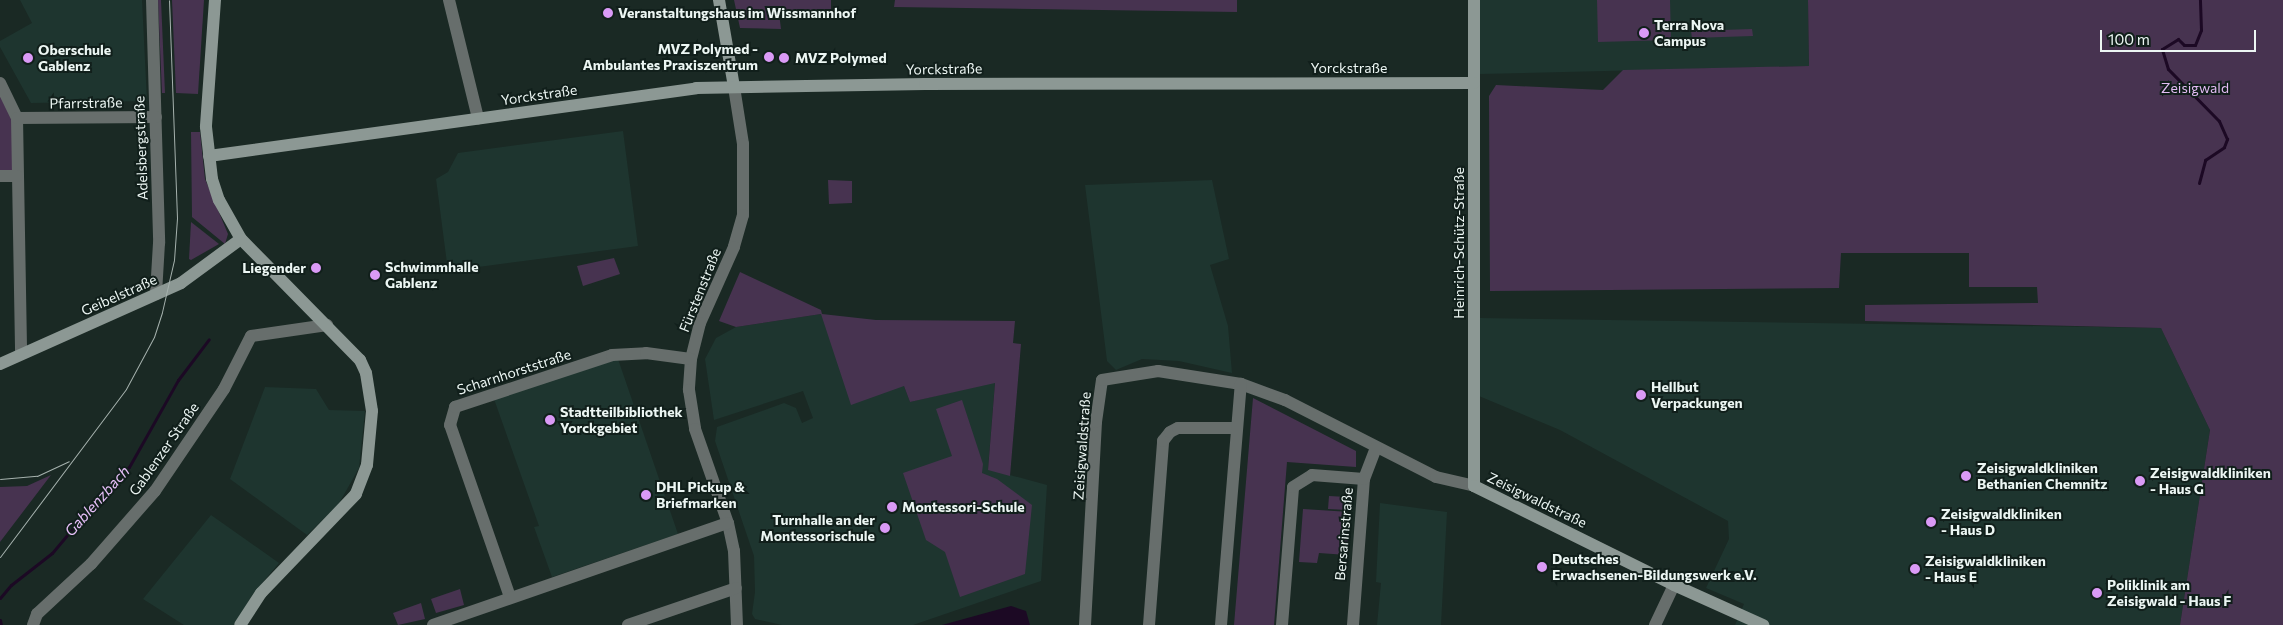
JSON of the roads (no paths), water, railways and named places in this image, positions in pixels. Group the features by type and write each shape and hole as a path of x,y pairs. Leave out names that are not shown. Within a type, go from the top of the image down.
{"main road":[{"path":"216,0 206,127 208,156 219,200 241,239 350,348 366,373 372,411 367,465 351,501 262,593 240,625"},
{"name":"Fürstenstraße","path":"719,0 734,88"},
{"name":"Heinrich-Schütz-Straße","path":"1474,0 1474,486"},
{"name":"Yorckstraße","path":"208,156 696,88 1474,82"},
{"name":"Geibelstraße","path":"0,364 197,274 241,239"},
{"name":"Zeisigwaldstraße","path":"1474,486 1674,585 1763,625"}],"street":[{"name":"Adelsbergstraße","path":"152,0 159,242 156,294"},
{"path":"449,0 478,118"},
{"path":"0,83 17,118 21,354"},
{"name":"Fürstenstraße","path":"734,88 743,144 743,215 734,247 700,322 691,359 689,390 696,429 728,523 736,588 737,625"},
{"name":"Pfarrstraße","path":"17,118 156,117"},
{"path":"0,176 17,176"},
{"name":"Gablenzer Straße","path":"33,625 37,614 91,564 155,491 224,388 251,336 327,325"},
{"name":"Scharnhorststraße","path":"510,597 450,425 455,407 612,355 646,352 691,359"},
{"name":"Zeisigwaldstraße","path":"1085,625 1096,422 1102,380 1122,374 1158,370 1241,384 1285,400 1376,448 1449,482 1474,486"},
{"path":"1220,625 1241,384"},
{"path":"1149,625 1163,441 1170,432 1178,428 1237,428"},
{"name":"Bersarinstraße","path":"1353,625 1364,478 1376,448"},
{"path":"1282,625 1293,487 1312,475 1364,478"},
{"path":"433,625 728,523"},
{"path":"1655,625 1674,585"},
{"path":"628,625 736,588"}],"waterway":[{"path":"2199,183 2205,160 2224,147 2227,139 2219,121 2168,69 2162,49 2178,39 2184,45 2195,45 2201,30 2200,0"},
{"name":"Gablenzbach","path":"0,598 11,585 52,553 110,484 129,467 178,380 209,339"},
{"name":"Gablenzbach","path":"0,620 1,625"}],"tram line":[{"path":"0,557 126,389 154,337 162,312 174,260 177,218 169,0"},
{"path":"0,479 37,476 69,461"}],"place":[{"name":"Veranstaltungshaus im Wissmannhof","path":"608,13"},
{"name":"Terra Nova Campus","path":"1644,33"},
{"name":"MVZ Polymed - Ambulantes Praxiszentrum","path":"769,57"},
{"name":"Oberschule Gablenz","path":"28,58"},
{"name":"MVZ Polymed","path":"784,58"},
{"name":"Liegender","path":"316,268"},
{"name":"Schwimmhalle Gablenz","path":"375,275"},
{"name":"Hellbut Verpackungen","path":"1641,395"},
{"name":"Stadtteilbibliothek Yorckgebiet","path":"550,420"},
{"name":"Zeisigwaldkliniken Bethanien Chemnitz","path":"1966,476"},
{"name":"Zeisigwaldkliniken - Haus G","path":"2140,481"},
{"name":"DHL Pickup & Briefmarken","path":"646,495"},
{"name":"Montessori-Schule","path":"892,507"},
{"name":"Zeisigwaldkliniken - Haus D","path":"1931,522"},
{"name":"Turnhalle an der Montessorischule","path":"885,528"},
{"name":"Deutsches Erwachsenen-Bildungswerk e.V.","path":"1542,567"},
{"name":"Zeisigwaldkliniken - Haus E","path":"1915,569"},
{"name":"Poliklinik am Zeisigwald - Haus F","path":"2097,593"}],"park label":[{"name":"Zeisigwald","path":"2195,88"}]}
